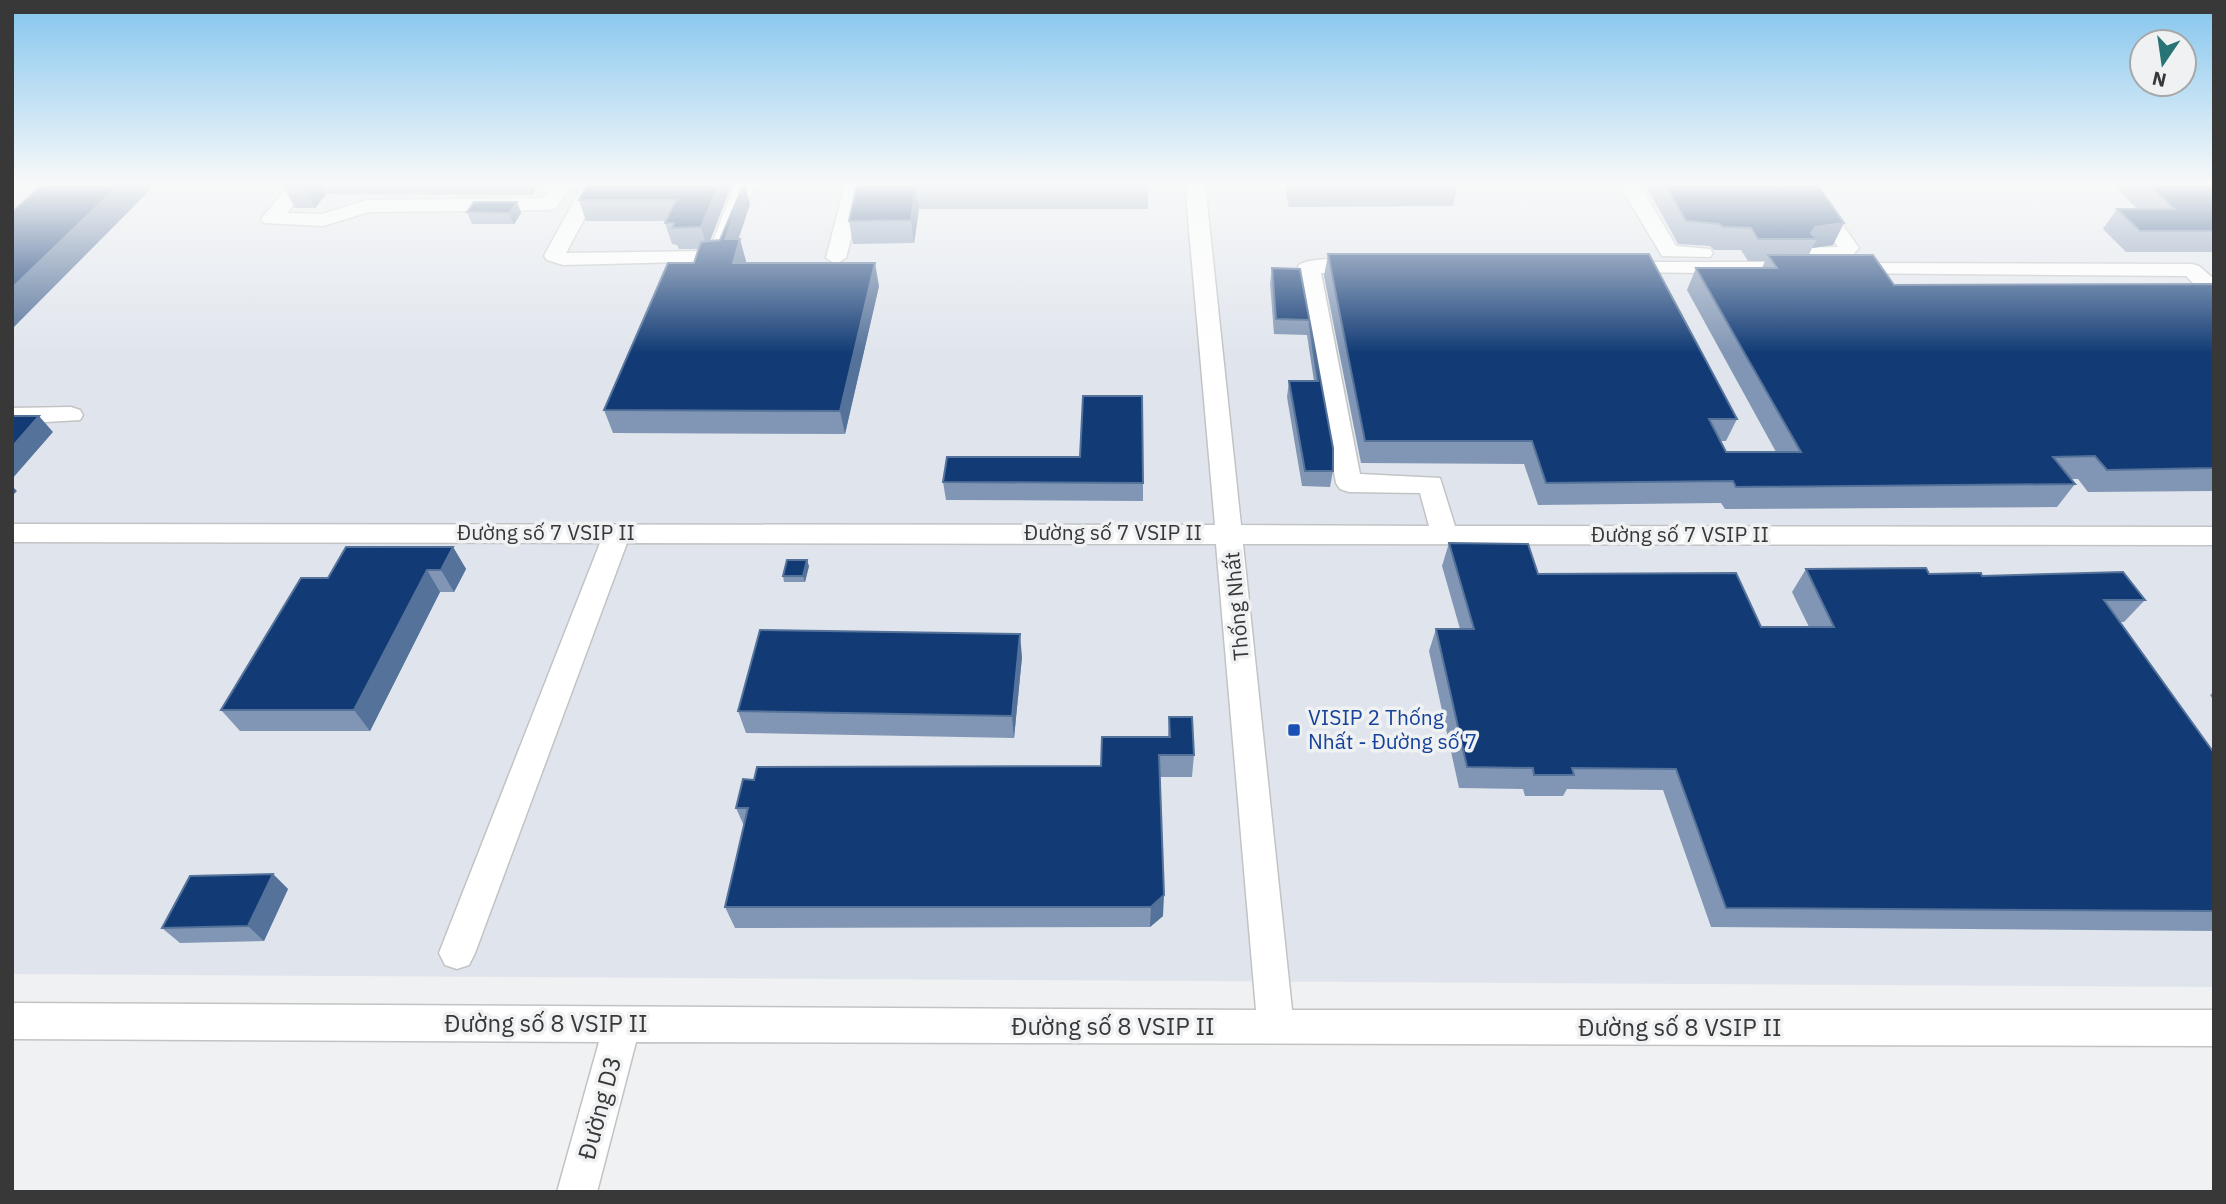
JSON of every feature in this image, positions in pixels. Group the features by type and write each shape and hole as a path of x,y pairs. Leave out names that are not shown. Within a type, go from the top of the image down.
{"street":[{"path":"563,240 554,256 563,259 718,257 724,240"},
{"path":"836,258 841,240"},
{"name":"Thống Nhất","path":"1201,240 1276,1028"},
{"path":"1662,240 1669,252 1842,255 1849,248 1844,240"},
{"path":"1378,267 1309,266 1349,484 1431,484 1444,534"},
{"path":"1599,268 2192,270 2214,291"},
{"path":"12,416 71,415"},
{"name":"Đường số 7 VSIP II","path":"12,533 2214,536"},
{"path":"457,953 617,533"},
{"name":"Đường số 8 VSIP II","path":"12,1021 1276,1028 2214,1028"},
{"name":"Đường D3","path":"577,1192 622,1025"}],"shaded area":[{"path":"12,240 2214,240 2214,987 12,974"}],"building":[{"path":"12,240 62,240 12,288"},
{"path":"740,240 733,263 875,263 840,411 604,410 668,263 694,263 701,242"},
{"path":"1328,254 1649,254 1737,419 1709,419 1726,452 1801,452 1696,268 1777,268 1768,255 1873,255 1894,285 2214,284 2214,468 2107,470 2095,456 2053,457 2075,484 1736,487 1733,481 1546,483 1532,441 1365,441"},
{"path":"1272,268 1300,269 1333,448 1333,471 1305,471 1289,381 1318,381 1309,320 1276,319"},
{"path":"1083,396 1142,396 1143,483 943,482 947,457 1080,457"},
{"path":"12,416 39,416 12,447"},
{"path":"1449,543 1528,544 1538,574 1736,573 1761,627 1834,627 1806,569 1926,568 1929,574 1981,573 1982,576 2123,572 2145,600 2104,600 2214,753 2214,911 1726,908 1676,769 1572,768 1574,775 1534,775 1533,768 1467,767 1436,629 1474,629"},
{"path":"346,547 453,547 441,570 427,570 354,710 221,710 301,578 328,578"},
{"path":"787,560 807,560 803,576 783,576"},
{"path":"760,630 1020,634 1012,716 738,711"},
{"path":"1169,717 1192,717 1194,755 1159,755 1164,895 1151,907 725,907 748,808 736,808 743,779 754,780 757,767 1101,766 1102,737 1170,737"},
{"path":"273,874 248,926 162,928 190,876"}],"place":[{"name":"VISIP 2 Thống Nhất - Đường số 7","path":"1294,730"}]}
